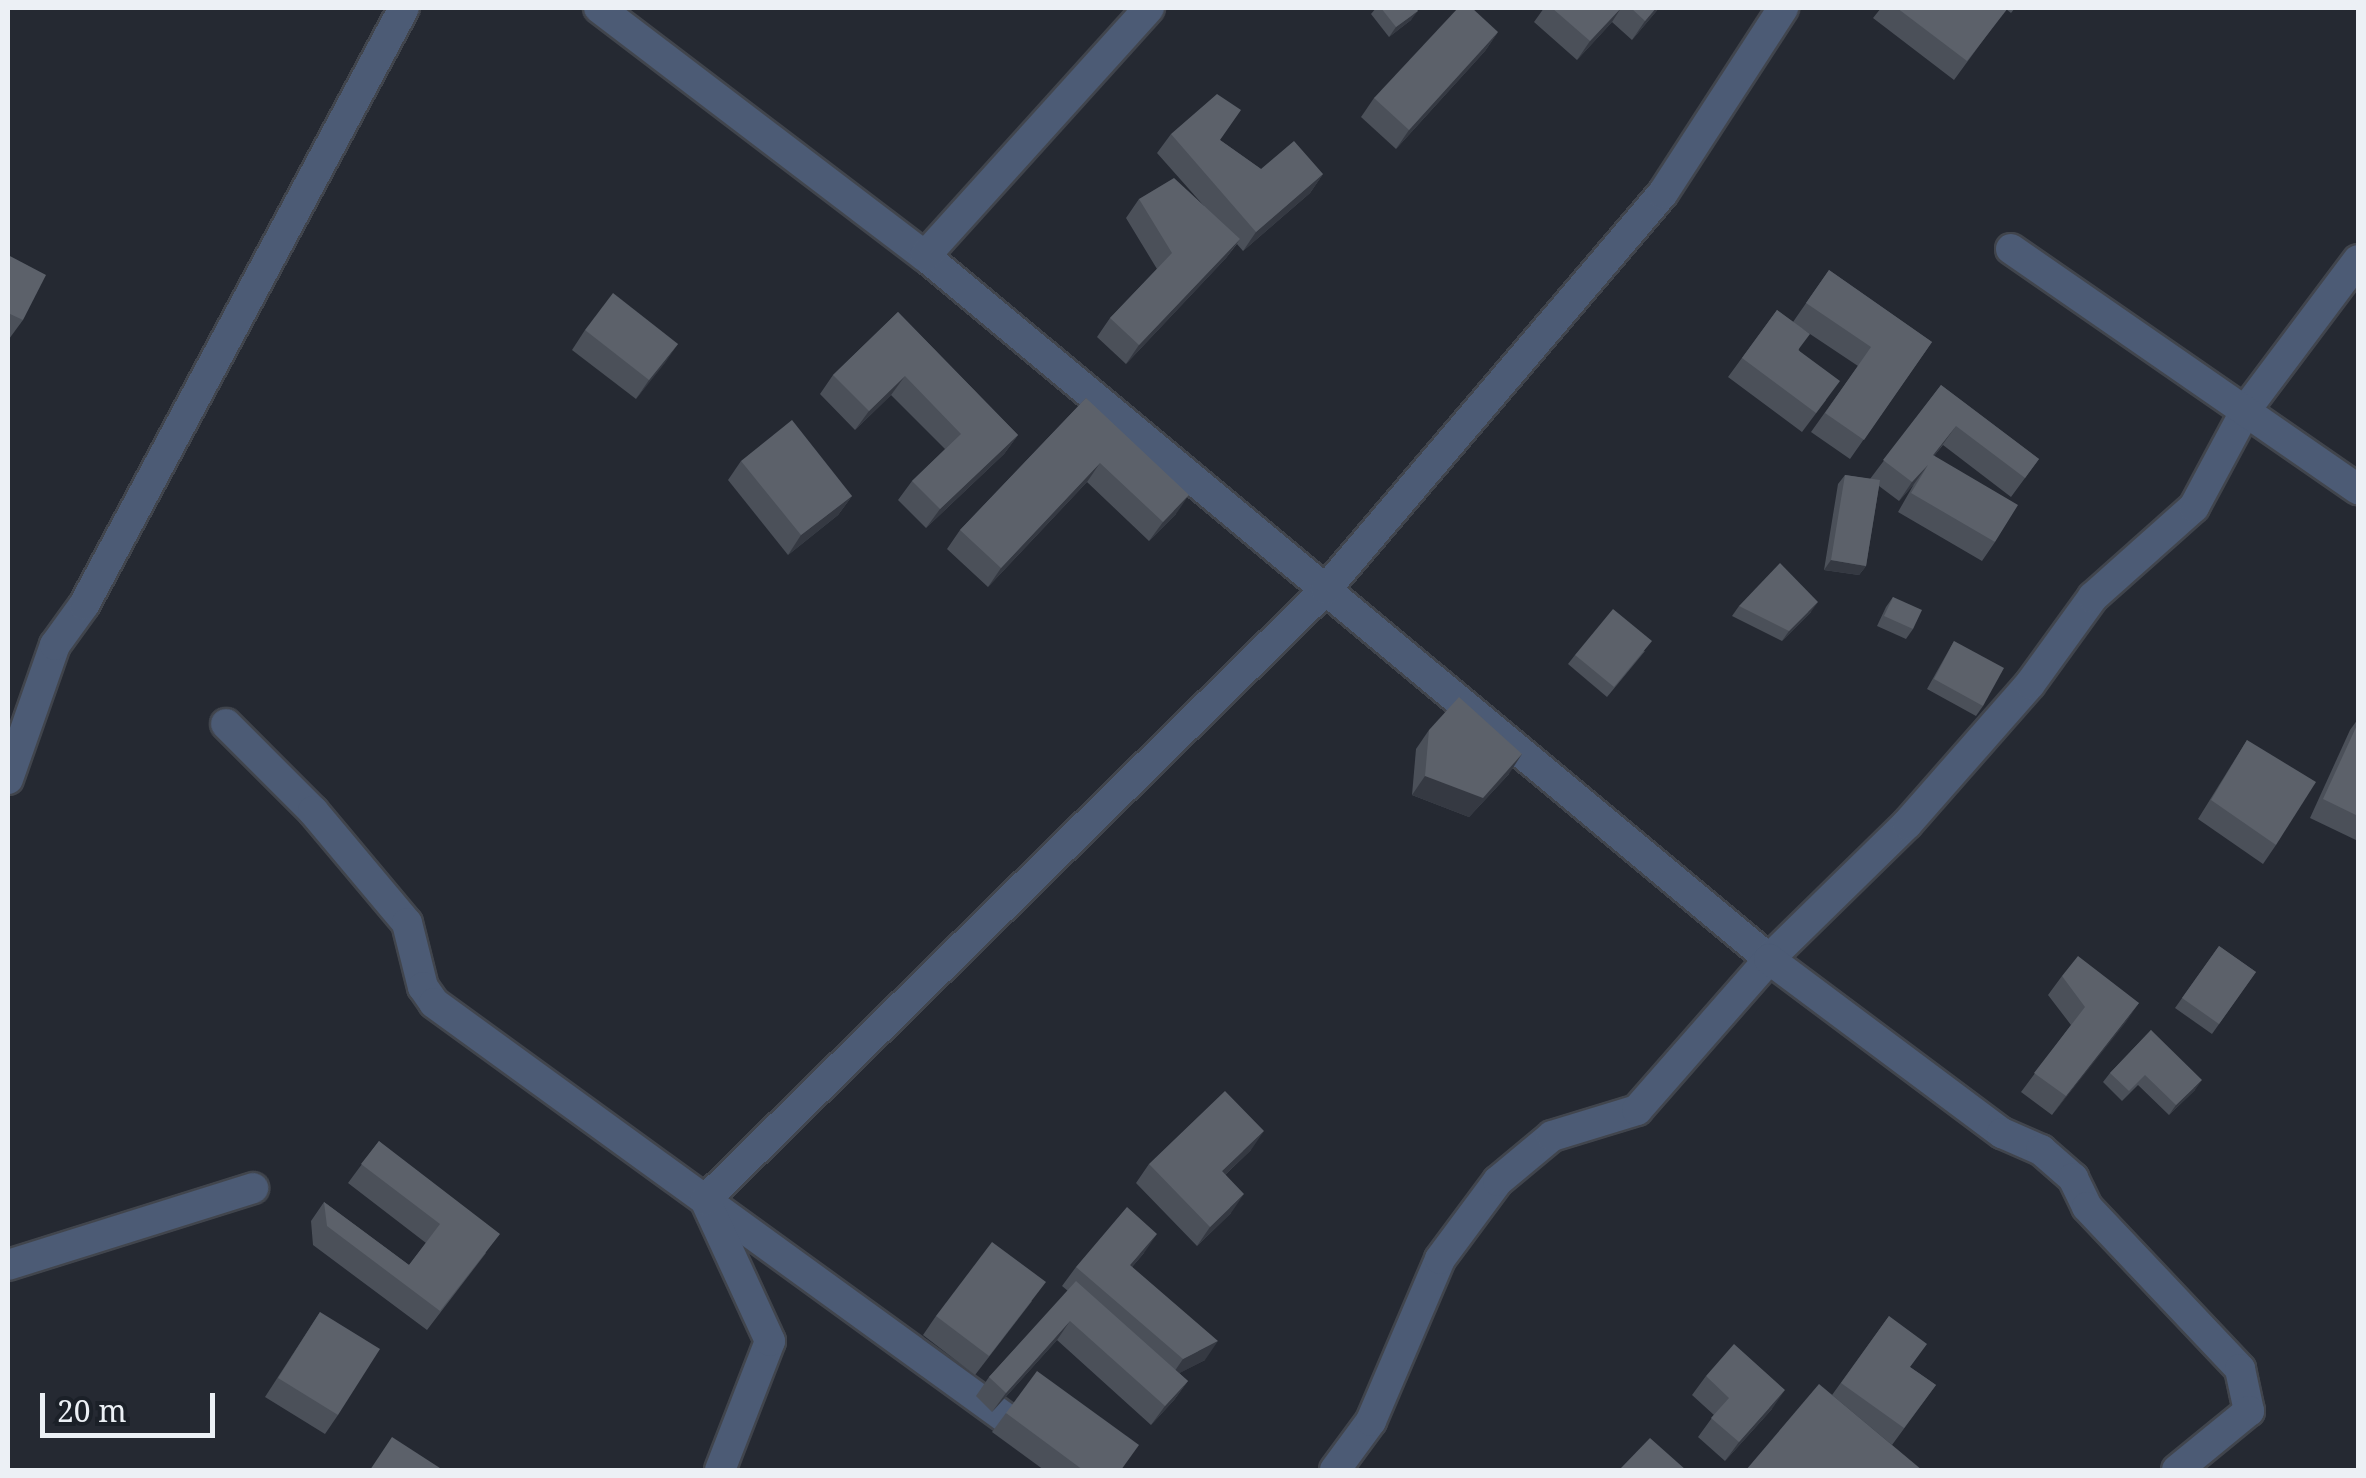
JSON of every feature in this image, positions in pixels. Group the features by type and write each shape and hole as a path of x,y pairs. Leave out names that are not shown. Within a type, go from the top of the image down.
{"street":[{"path":"8,779 56,645 84,605 404,8"},
{"path":"599,8 925,256 1769,958 2002,1133 2040,1150 2073,1178 2087,1207 2240,1369 2249,1411 2177,1470"},
{"path":"925,256 1148,8"},
{"path":"704,1200 1326,589 1663,194 1783,8"},
{"path":"2010,248 2358,488"},
{"path":"1335,1470 1370,1422 1440,1259 1498,1181 1552,1136 1636,1110 1769,958 1907,824 2030,684 2093,597 2194,507 2247,408 2358,260"},
{"path":"226,724 399,912 434,1003 1077,1470"},
{"path":"8,1265 252,1188"},
{"path":"704,1200 770,1340 720,1470"}],"building":[{"path":"1381,8 1416,8 1418,11 1396,27"},
{"path":"1458,8 1472,8 1498,32 1409,130 1374,98"},
{"path":"1552,8 1621,8 1590,41"},
{"path":"1631,8 1656,8 1645,21"},
{"path":"1897,8 2008,8 1967,61"},
{"path":"1217,94 1241,110 1220,140 1261,169 1294,141 1323,174 1256,232 1171,134"},
{"path":"1174,178 1240,239 1139,345 1110,318 1172,253 1139,199"},
{"path":"8,255 46,275 23,320 8,313"},
{"path":"1829,270 1932,342 1864,440 1825,413 1871,347 1806,303"},
{"path":"613,293 678,344 649,380 585,330"},
{"path":"1777,310 1810,334 1798,350 1840,381 1816,413 1742,358"},
{"path":"898,312 1018,435 940,509 912,481 961,434 905,376 869,411 833,375"},
{"path":"1941,385 2039,459 2025,478 1956,426 1933,455 2018,505 1995,542 1911,493 1928,465 1912,482 1883,460"},
{"path":"1086,398 1189,495 1163,522 1100,463 1001,568 960,530"},
{"path":"792,420 852,496 801,535 741,461"},
{"path":"1845,475 1880,480 1866,566 1831,560"},
{"path":"1780,563 1818,602 1789,631 1739,606"},
{"path":"1893,597 1922,610 1913,629 1884,616"},
{"path":"1613,609 1652,641 1614,687 1575,655"},
{"path":"1954,641 2004,668 1983,706 1934,679"},
{"path":"1459,697 1522,754 1483,798 1425,776 1429,730"},
{"path":"2358,723 2358,816 2323,799"},
{"path":"2247,740 2316,782 2276,845 2211,800"},
{"path":"2219,946 2256,972 2219,1024 2182,998"},
{"path":"2078,956 2139,1003 2066,1096 2034,1073 2085,1007 2062,976"},
{"path":"2151,1030 2202,1080 2176,1105 2145,1075 2129,1091 2110,1073"},
{"path":"1225,1091 1264,1131 1222,1171 1244,1194 1210,1227 1149,1164"},
{"path":"379,1141 500,1234 440,1311 327,1226 324,1202 409,1265 440,1224 361,1164"},
{"path":"1127,1207 1157,1234 1130,1265 1218,1341 1183,1359 1076,1267"},
{"path":"992,1242 1046,1282 989,1356 936,1316"},
{"path":"1076,1281 1188,1381 1165,1406 1070,1321 1006,1393 989,1377"},
{"path":"320,1312 380,1349 338,1415 278,1378"},
{"path":"1889,1316 1927,1344 1910,1367 1936,1385 1904,1428 1841,1383"},
{"path":"1734,1344 1785,1390 1739,1442 1711,1418 1729,1398 1706,1376"},
{"path":"1037,1371 1139,1445 1121,1470 1083,1470 1006,1413"},
{"path":"1819,1384 1922,1470 1746,1470"},
{"path":"392,1437 443,1470 370,1470"},
{"path":"1650,1438 1686,1470 1623,1470"}]}
